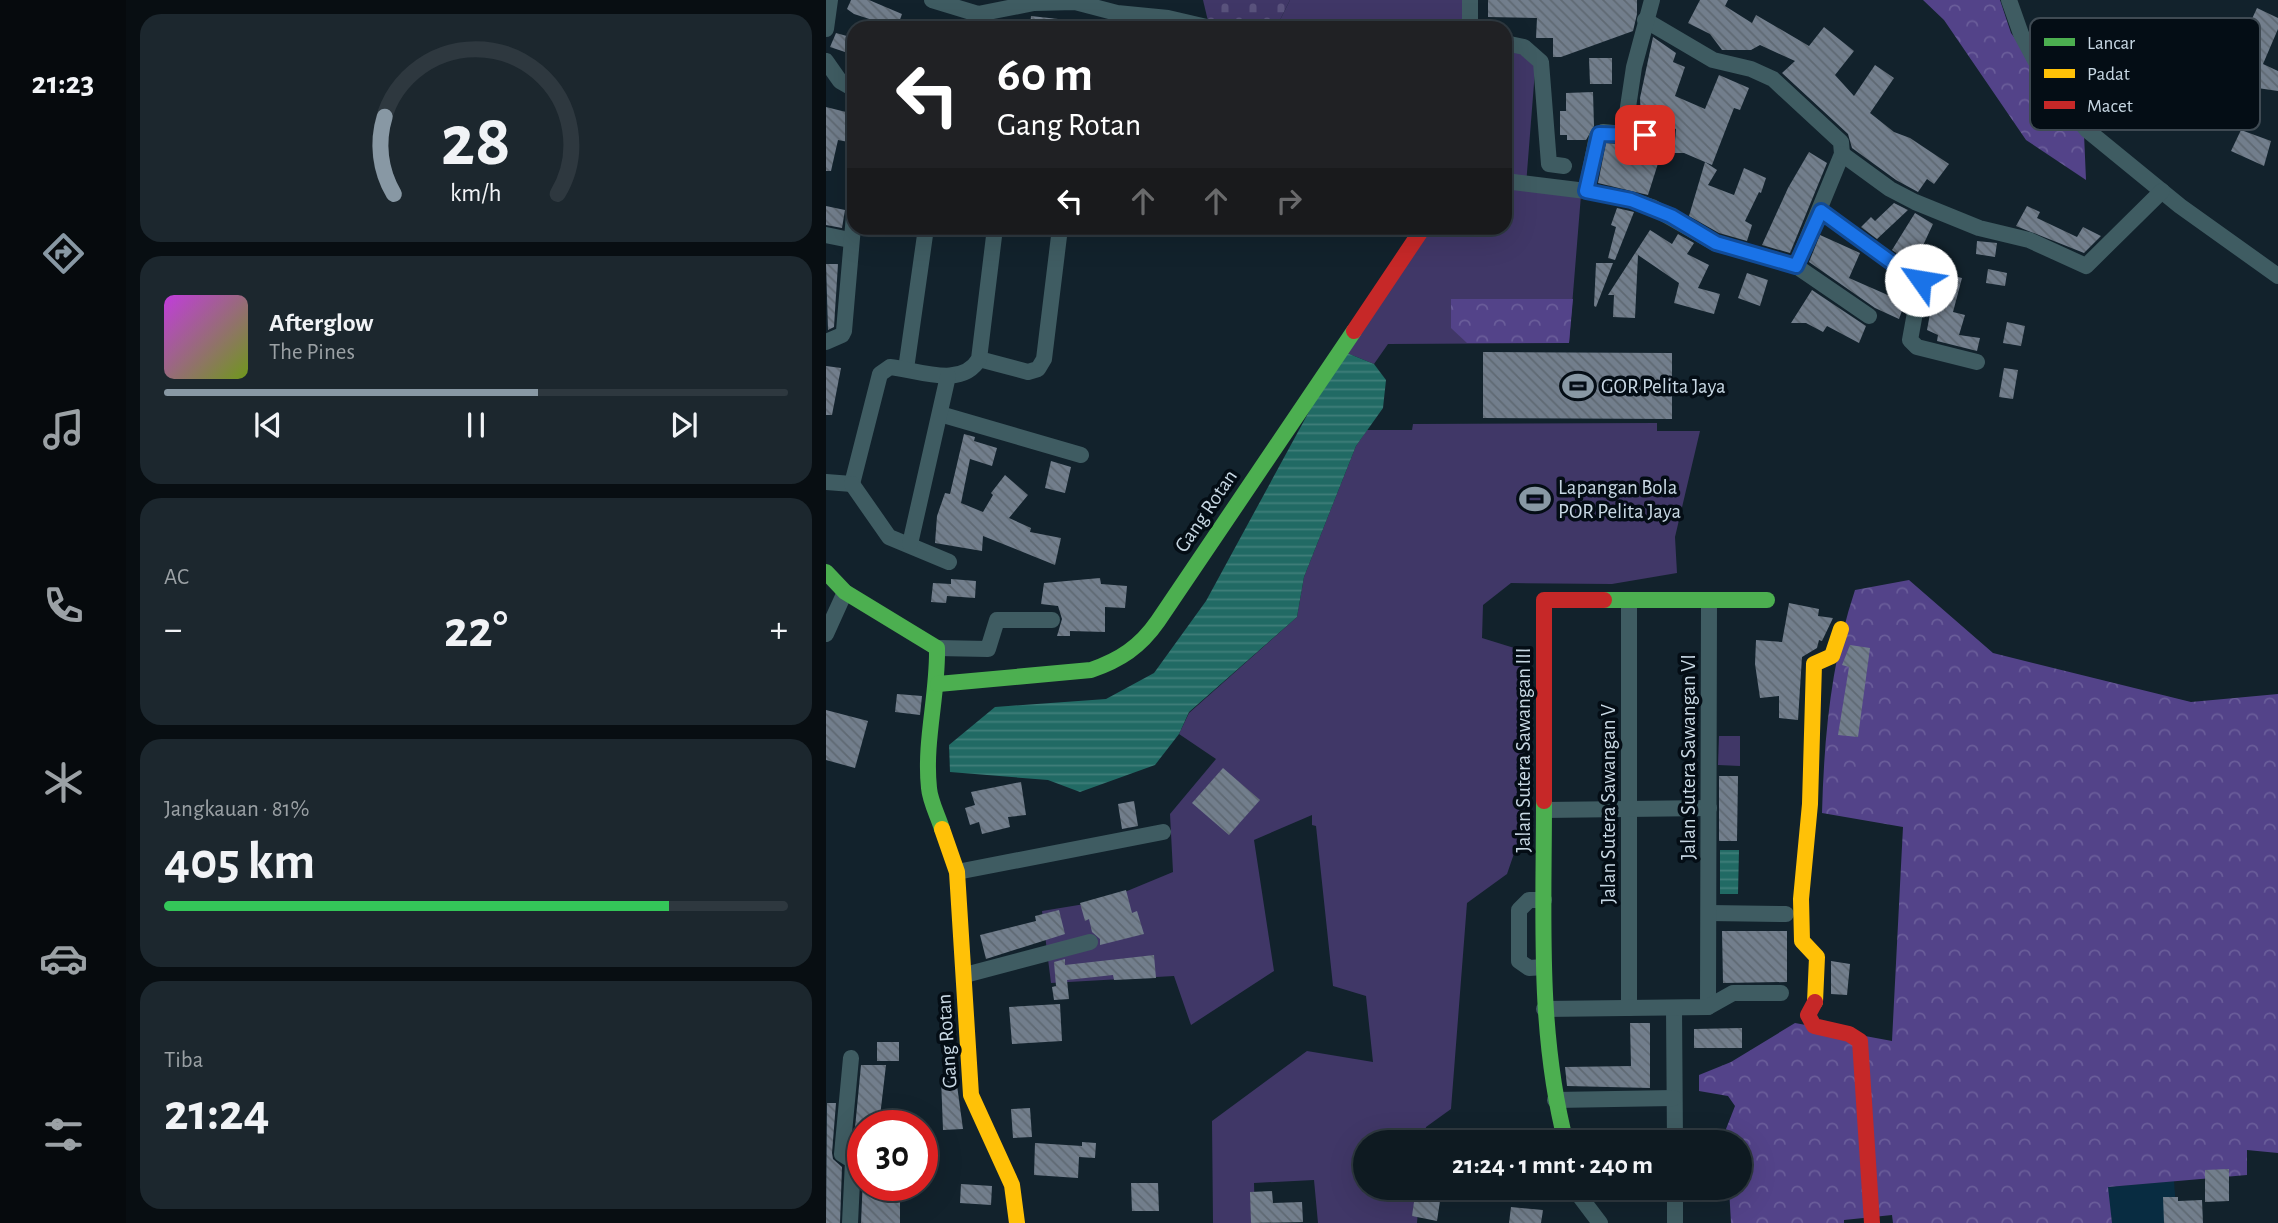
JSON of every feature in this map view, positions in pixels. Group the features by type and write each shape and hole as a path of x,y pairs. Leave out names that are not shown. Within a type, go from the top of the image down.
{"street":[{"path":"826,29 831,0"},
{"path":"932,0 978,14 1034,3 1075,1 1158,21"},
{"path":"1470,0 1470,21"},
{"path":"1624,134 1645,20 1652,0"},
{"path":"2009,0 2021,34 2030,49"},
{"path":"1645,20 1713,60 1751,69 1773,79 1841,142 1842,154 1821,211 1796,266"},
{"path":"1512,44 1524,47 1541,62 1549,164 1564,166"},
{"path":"827,68 847,84"},
{"path":"2087,130 2162,191 2278,276"},
{"path":"1586,191 1597,136 1603,132 1667,135"},
{"path":"1842,154 1890,189 1915,202 1979,228 2029,240 2086,266 2162,191"},
{"path":"1512,182 1586,191 1631,200 1671,216 1716,243 1796,266 1870,316"},
{"path":"1821,211 1902,270 1921,280 1910,340 1917,347 1932,353 1977,362"},
{"path":"826,235 850,240"},
{"path":"826,342 842,335 844,331 851,235"},
{"path":"906,369 925,235"},
{"path":"949,562 889,537 852,484 880,374 890,367 948,376 964,374 974,368 979,359 994,235"},
{"path":"979,359 1028,372 1038,369 1044,359 1059,235"},
{"name":"Gang Rotan","path":"938,684 976,677 1074,673 1108,664 1133,650 1165,611 1418,235"},
{"path":"910,544 948,376"},
{"path":"940,414 1081,455"},
{"path":"826,482 852,484"},
{"path":"826,572 845,592 937,648 988,649 997,620 1052,620"},
{"path":"826,634 845,592"},
{"name":"Jalan Sutera Sawangan III","path":"1563,1130 1555,1100 1544,1009 1544,600 1629,600"},
{"path":"1629,600 1767,600"},
{"name":"Jalan Sutera Sawangan V","path":"1629,600 1629,1008"},
{"name":"Jalan Sutera Sawangan VI","path":"1709,600 1709,1007"},
{"path":"1841,629 1832,656 1814,664 1811,790 1801,899 1802,941 1816,957 1816,1000 1809,1011 1809,1019 1814,1026 1854,1035 1860,1041 1872,1223"},
{"name":"Gang Rotan","path":"937,648 938,684 928,779 957,872 971,1095 1012,1185 1017,1223"},
{"path":"1544,810 1709,808"},
{"path":"957,872 1163,832"},
{"path":"1544,900 1529,900 1519,910 1519,961 1529,968 1544,967"},
{"path":"1709,914 1786,914"},
{"path":"965,975 1090,942"},
{"path":"1544,1009 1709,1007 1733,993 1781,993"},
{"path":"1674,1008 1675,1130"},
{"path":"850,1223 853,1161 842,1154 852,1058"},
{"path":"1555,1100 1674,1098"},
{"path":"1583,1200 1600,1223"},
{"path":"1675,1200 1675,1223"}],"shaded area":[{"path":"1342,351 1374,364 1386,380 1383,408 1356,446 1304,577 1297,617 1189,712 1179,734 1155,765 1080,792 1048,780 950,772 949,745 995,707 1106,699 1154,673 1206,601"},
{"path":"1720,850 1739,850 1738,894 1720,894"},
{"path":"2174,1181 2177,1223 2112,1223 2107,1187"}],"green space":[{"path":"1203,0 1290,0 1280,21 1208,21"},
{"path":"1290,0 1472,0 1471,21 1280,21"},
{"path":"1923,0 2000,0 2011,33 2030,59 2030,130 2081,130 2084,134 2086,180 2026,140 1944,20"},
{"path":"1512,50 1536,58 1526,185 1581,195 1569,343 1388,344 1374,364 1342,351 1417,235 1512,235"},
{"path":"1451,299 1573,299 1569,343 1467,343 1451,328"},
{"path":"1657,423 1657,431 1700,431 1675,537 1677,573 1612,584 1511,583 1483,605 1482,638 1524,651 1532,671 1523,751 1529,810 1507,874 1467,903 1451,1109 1426,1130 1353,1130 1353,1200 1419,1200 1417,1223 1318,1223 1314,1180 1254,1183 1255,1223 1213,1223 1212,1121 1307,1051 1373,1062 1366,996 1333,986 1316,826 1312,825 1312,815 1254,840 1274,971 1191,1025 1174,976 1051,983 1042,911 1103,901 1173,872 1170,814 1216,759 1179,734 1189,713 1297,617 1304,577 1356,446 1367,430 1412,430 1413,424"},
{"path":"1909,580 1993,653 2191,702 2278,694 2278,1153 2247,1150 2247,1175 2108,1187 2112,1223 1893,1223 1892,1215 1844,1220 1844,1223 1731,1223 1730,1200 1752,1200 1752,1130 1726,1130 1735,1106 1728,1096 1699,1091 1699,1075 1731,1062 1795,1023 1892,1041 1903,827 1822,813 1827,728 1835,672 1855,590"},
{"path":"1719,736 1740,736 1740,766 1718,765"}],"building":[{"path":"851,0 869,0 902,14 900,21 876,21 847,9"},
{"path":"1488,0 1637,0 1637,14 1633,31 1561,57 1553,57 1553,38 1536,38 1537,18 1488,17"},
{"path":"1700,0 1728,0 1725,6 1752,23 1756,15 1809,46 1824,27 1854,51 1835,75 1854,96 1875,65 1894,78 1870,113 1894,132 1910,138 1949,164 1934,184 1927,179 1918,192 1896,180 1852,148 1848,134 1782,73 1795,61 1760,45 1751,50 1722,50 1710,34 1688,23"},
{"path":"2257,8 2278,18 2278,29 2263,64 2278,71 2278,91 2260,88 2260,18 2252,18"},
{"path":"1031,16 1067,20 1067,21 1031,21"},
{"path":"836,33 847,36 847,53 830,47"},
{"path":"1653,37 1676,53 1673,62 1685,67 1675,96 1705,109 1719,75 1749,88 1740,110 1734,108 1712,165 1684,153 1674,153 1676,129 1641,117 1640,98"},
{"path":"1589,58 1612,58 1612,84 1590,84"},
{"path":"1593,92 1594,126 1586,140 1567,140 1567,135 1560,135 1560,111 1566,111 1566,93"},
{"path":"826,107 847,112 847,142 838,140 831,171 826,171"},
{"path":"2241,130 2271,141 2264,166 2231,151"},
{"path":"1606,143 1631,145 1661,154 1648,195 1598,183"},
{"path":"1809,152 1827,163 1790,253 1762,245 1788,188"},
{"path":"1705,162 1717,170 1708,185 1734,195 1744,168 1766,178 1745,221 1752,225 1747,241 1719,233 1689,216"},
{"path":"1894,203 1908,210 1877,239 1861,227 1871,217 1875,221"},
{"path":"826,206 845,210 842,228 826,225"},
{"path":"2027,206 2040,212 2037,218 2077,237 2083,227 2101,236 2084,253 2016,226"},
{"path":"1617,208 1634,212 1615,260 1608,258 1616,227 1611,225"},
{"path":"1915,213 1933,224 1919,254 1917,253 1911,263 1892,250"},
{"path":"1650,230 1672,244 1678,234 1694,243 1687,254 1709,265 1698,288 1720,294 1714,314 1674,303 1679,283 1638,255 1635,318 1613,317 1614,295 1608,295"},
{"path":"1820,235 1860,253 1849,278 1890,296 1893,290 1907,297 1899,319 1875,308 1809,262"},
{"path":"1977,241 1997,243 1995,257 1976,254"},
{"path":"1596,263 1613,263 1596,307 1594,306"},
{"path":"826,264 838,264 834,327 828,330"},
{"path":"1988,269 2007,273 2005,286 1986,283"},
{"path":"1932,271 1962,278 1953,312 1965,315 1959,335 1980,338 1977,351 1937,341 1938,335 1927,330 1934,292 1930,291"},
{"path":"1747,273 1768,280 1760,306 1738,298"},
{"path":"1812,290 1866,326 1859,343 1827,326 1823,332 1806,323 1791,323"},
{"path":"2007,322 2025,326 2021,346 2003,343"},
{"name":"GOR Pelita Jaya","path":"1483,352 1672,353 1672,419 1483,418"},
{"path":"826,366 841,368 832,415 826,415"},
{"path":"2004,368 2018,370 2013,399 1999,397"},
{"path":"964,434 975,437 974,441 997,448 992,466 970,459 961,503 983,512 993,495 991,493 1005,475 1028,495 1009,518 1031,528 1030,532 1061,538 1055,565 983,536 982,551 935,543 937,516 945,493 950,494"},
{"path":"1051,461 1071,467 1065,493 1045,488"},
{"path":"1100,578 1101,584 1127,586 1125,608 1105,607 1105,632 1070,631 1070,636 1057,636 1062,619 1058,606 1041,604 1044,583"},
{"path":"951,579 976,581 975,598 947,596 946,603 931,602 933,583 951,584"},
{"path":"1789,603 1819,609 1818,616 1833,618 1817,648 1802,657 1798,720 1779,718 1779,696 1760,698 1755,664 1756,640 1782,642"},
{"path":"1850,645 1870,648 1858,737 1838,735 1849,667 1842,665"},
{"path":"897,694 922,696 920,715 895,712"},
{"path":"826,710 868,721 855,768 826,760"},
{"path":"1223,768 1260,800 1229,835 1192,803"},
{"path":"1719,776 1738,776 1737,841 1719,841"},
{"path":"1021,782 1026,815 1008,817 1010,827 982,834 979,822 970,825 965,808 975,805 971,792"},
{"path":"1134,801 1138,826 1122,829 1118,804"},
{"path":"1126,890 1132,913 1137,911 1144,934 1100,945 1100,939 1092,932 1089,919 1085,921 1080,903"},
{"path":"1059,910 1065,934 986,959 980,935 1036,921 1035,916"},
{"path":"1722,931 1787,931 1787,982 1723,983"},
{"path":"1154,955 1156,978 1114,980 1113,975 1067,980 1069,999 1054,1000 1054,962 1065,959 1065,965"},
{"path":"1831,961 1850,964 1847,995 1831,994"},
{"path":"1060,1004 1062,1041 1012,1044 1009,1007"},
{"path":"1630,1023 1650,1023 1650,1088 1567,1086 1565,1067 1631,1066"},
{"path":"1742,1028 1742,1048 1694,1048 1694,1029"},
{"path":"877,1042 899,1042 899,1061 877,1061"},
{"path":"861,1065 886,1065 881,1110 857,1110"},
{"path":"941,1078 956,1078 963,1129 943,1130"},
{"path":"827,1103 836,1103 832,1153 833,1159 842,1167 840,1223 826,1223"},
{"path":"1030,1108 1032,1137 1013,1138 1011,1109"},
{"path":"1082,1142 1096,1143 1095,1158 1079,1157 1078,1178 1034,1175 1035,1143 1082,1146"},
{"path":"2229,1169 2229,1201 2205,1202 2205,1170"},
{"path":"1131,1183 1158,1183 1159,1211 1132,1211"},
{"path":"961,1184 992,1186 991,1205 960,1203"},
{"path":"1272,1191 1273,1203 1302,1202 1303,1222 1251,1223 1250,1192"},
{"path":"2163,1197 2178,1197 2178,1201 2202,1200 2203,1223 2164,1223"},
{"path":"1414,1200 1440,1200 1437,1221 1412,1216"},
{"path":"862,1201 900,1201 900,1223 861,1223"},
{"path":"1511,1207 1543,1210 1541,1223 1509,1223"}],"traffic: fast":[{"path":"938,684 1091,670 1111,662 1137,645 1158,621 1354,331"},
{"path":"826,572 845,592 937,648 928,770 931,798 942,829"},
{"path":"1604,600 1767,600"},
{"path":"1544,801 1543,930 1546,1016 1550,1058 1563,1130"}],"traffic: slow":[{"path":"1815,1002 1817,957 1802,941 1801,899 1810,804 1814,664 1832,656 1841,629"},
{"path":"942,829 957,872 971,1095 1012,1185 1017,1223"}],"traffic: jam":[{"path":"1354,331 1418,235"},
{"path":"1544,801 1544,600 1604,600"},
{"path":"1815,1002 1808,1015 1814,1026 1849,1034 1860,1041 1872,1223"}],"place":[{"name":"GOR Pelita Jaya","path":"1578,386"},
{"name":"Lapangan Bola POR Pelita Jaya","path":"1535,499"}],"route":[{"path":"1645,135 1599,134 1586,191 1631,200 1671,216 1716,243 1796,266 1821,211 1902,270 1921,280"}]}
